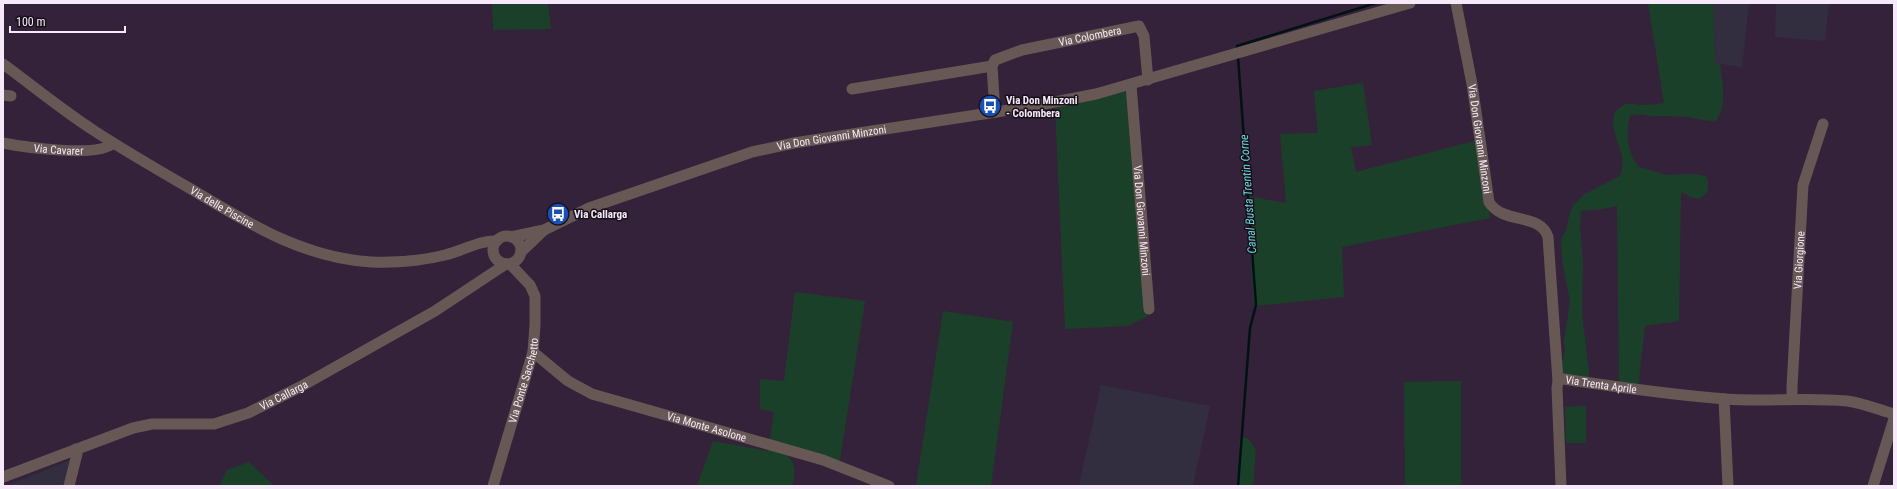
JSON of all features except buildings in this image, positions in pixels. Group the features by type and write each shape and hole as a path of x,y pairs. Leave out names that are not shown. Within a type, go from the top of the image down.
{"street":[{"name":"Via Don Giovanni Minzoni","path":"544,230 589,208 752,152 831,137 1063,102 1131,85 1410,3"},
{"name":"Via Don Giovanni Minzoni","path":"1456,3 1472,84 1489,202 1493,209 1501,214 1540,225 1546,230 1548,237 1558,381"},
{"name":"Via Colombera","path":"852,89 992,66 995,60 1022,50 1139,26 1144,36 1148,80"},
{"name":"Via delle Piscine","path":"3,64 113,143 261,230 278,239 311,251 351,260 392,262 429,259 490,240 497,241 502,238 544,230"},
{"path":"992,66 995,112"},
{"name":"Via Don Giovanni Minzoni","path":"1131,85 1149,309"},
{"name":"Via Giorgione","path":"1792,399 1803,185 1823,124"},
{"name":"Via Cavarer","path":"3,143 89,151 110,147 113,143"},
{"name":"Via Callarga","path":"3,477 133,428 152,424 214,424 248,413 300,387 435,311 513,260 544,230"},
{"path":"512,237 519,242 513,260"},
{"path":"492,274 497,241"},
{"name":"Via delle Piscine","path":"471,247 513,260"},
{"name":"Via Ponte Sacchetto","path":"493,486 533,352 535,296 530,285 522,276 513,260"},
{"name":"Via Monte Asolone","path":"533,352 568,381 592,394 823,460 889,486"},
{"name":"Via Trenta Aprile","path":"1560,486 1557,388 1558,381 1563,379 1647,391 1724,399 1760,401 1792,399 1849,401 1894,414"},
{"path":"1724,399 1728,486"},
{"path":"1873,486 1894,419"},
{"path":"69,486 77,454 76,449"}],"shaded area":[{"path":"1713,3 1749,3 1742,67 1715,63"},
{"path":"1776,3 1829,3 1825,41 1775,37"},
{"path":"1101,385 1210,406 1193,486 1079,486"},
{"path":"72,459 65,486 7,486 16,482"}],"green space":[{"path":"492,3 548,3 551,29 493,30"},
{"path":"1648,3 1713,3 1715,63 1720,64 1723,86 1722,108 1716,121 1688,117 1651,116 1639,114 1630,116 1628,143 1632,156 1639,167 1667,175 1694,174 1706,176 1708,182 1707,193 1699,199 1681,192 1679,321 1645,326 1638,387 1619,386 1617,206 1581,211 1580,226 1583,262 1582,312 1590,382 1558,377 1565,351 1564,341 1570,302 1562,259 1561,239 1566,231 1569,216 1574,204 1585,194 1620,176 1622,157 1615,134 1613,120 1615,113 1619,108 1630,103 1640,105 1664,103"},
{"path":"1363,83 1372,145 1351,147 1356,172 1478,140 1490,218 1342,247 1344,297 1254,306 1247,196 1286,203 1280,134 1318,133 1314,91"},
{"path":"1127,91 1139,205 1148,316 1128,326 1065,329 1055,108"},
{"path":"795,292 865,301 839,466 781,452 793,462 794,475 792,486 697,486 713,441 768,451 774,412 760,409 760,379 784,381"},
{"path":"943,311 1013,322 991,486 916,486"},
{"path":"1461,381 1461,486 1405,486 1404,382"},
{"path":"1586,406 1586,443 1566,443 1565,407"},
{"path":"1240,437 1249,439 1256,450 1253,486 1237,486"},
{"path":"249,462 274,486 220,485 227,470"}],"waterway":[{"name":"Canal Busta Trentin Corne","path":"1238,50 1237,46 1376,3"},
{"name":"Canal Busta Trentin Corne","path":"1238,57 1256,305 1250,328 1238,486"}],"place":[{"name":"Via Don Minzoni - Colombera","path":"990,106"},
{"name":"Via Callarga","path":"558,214"}]}
